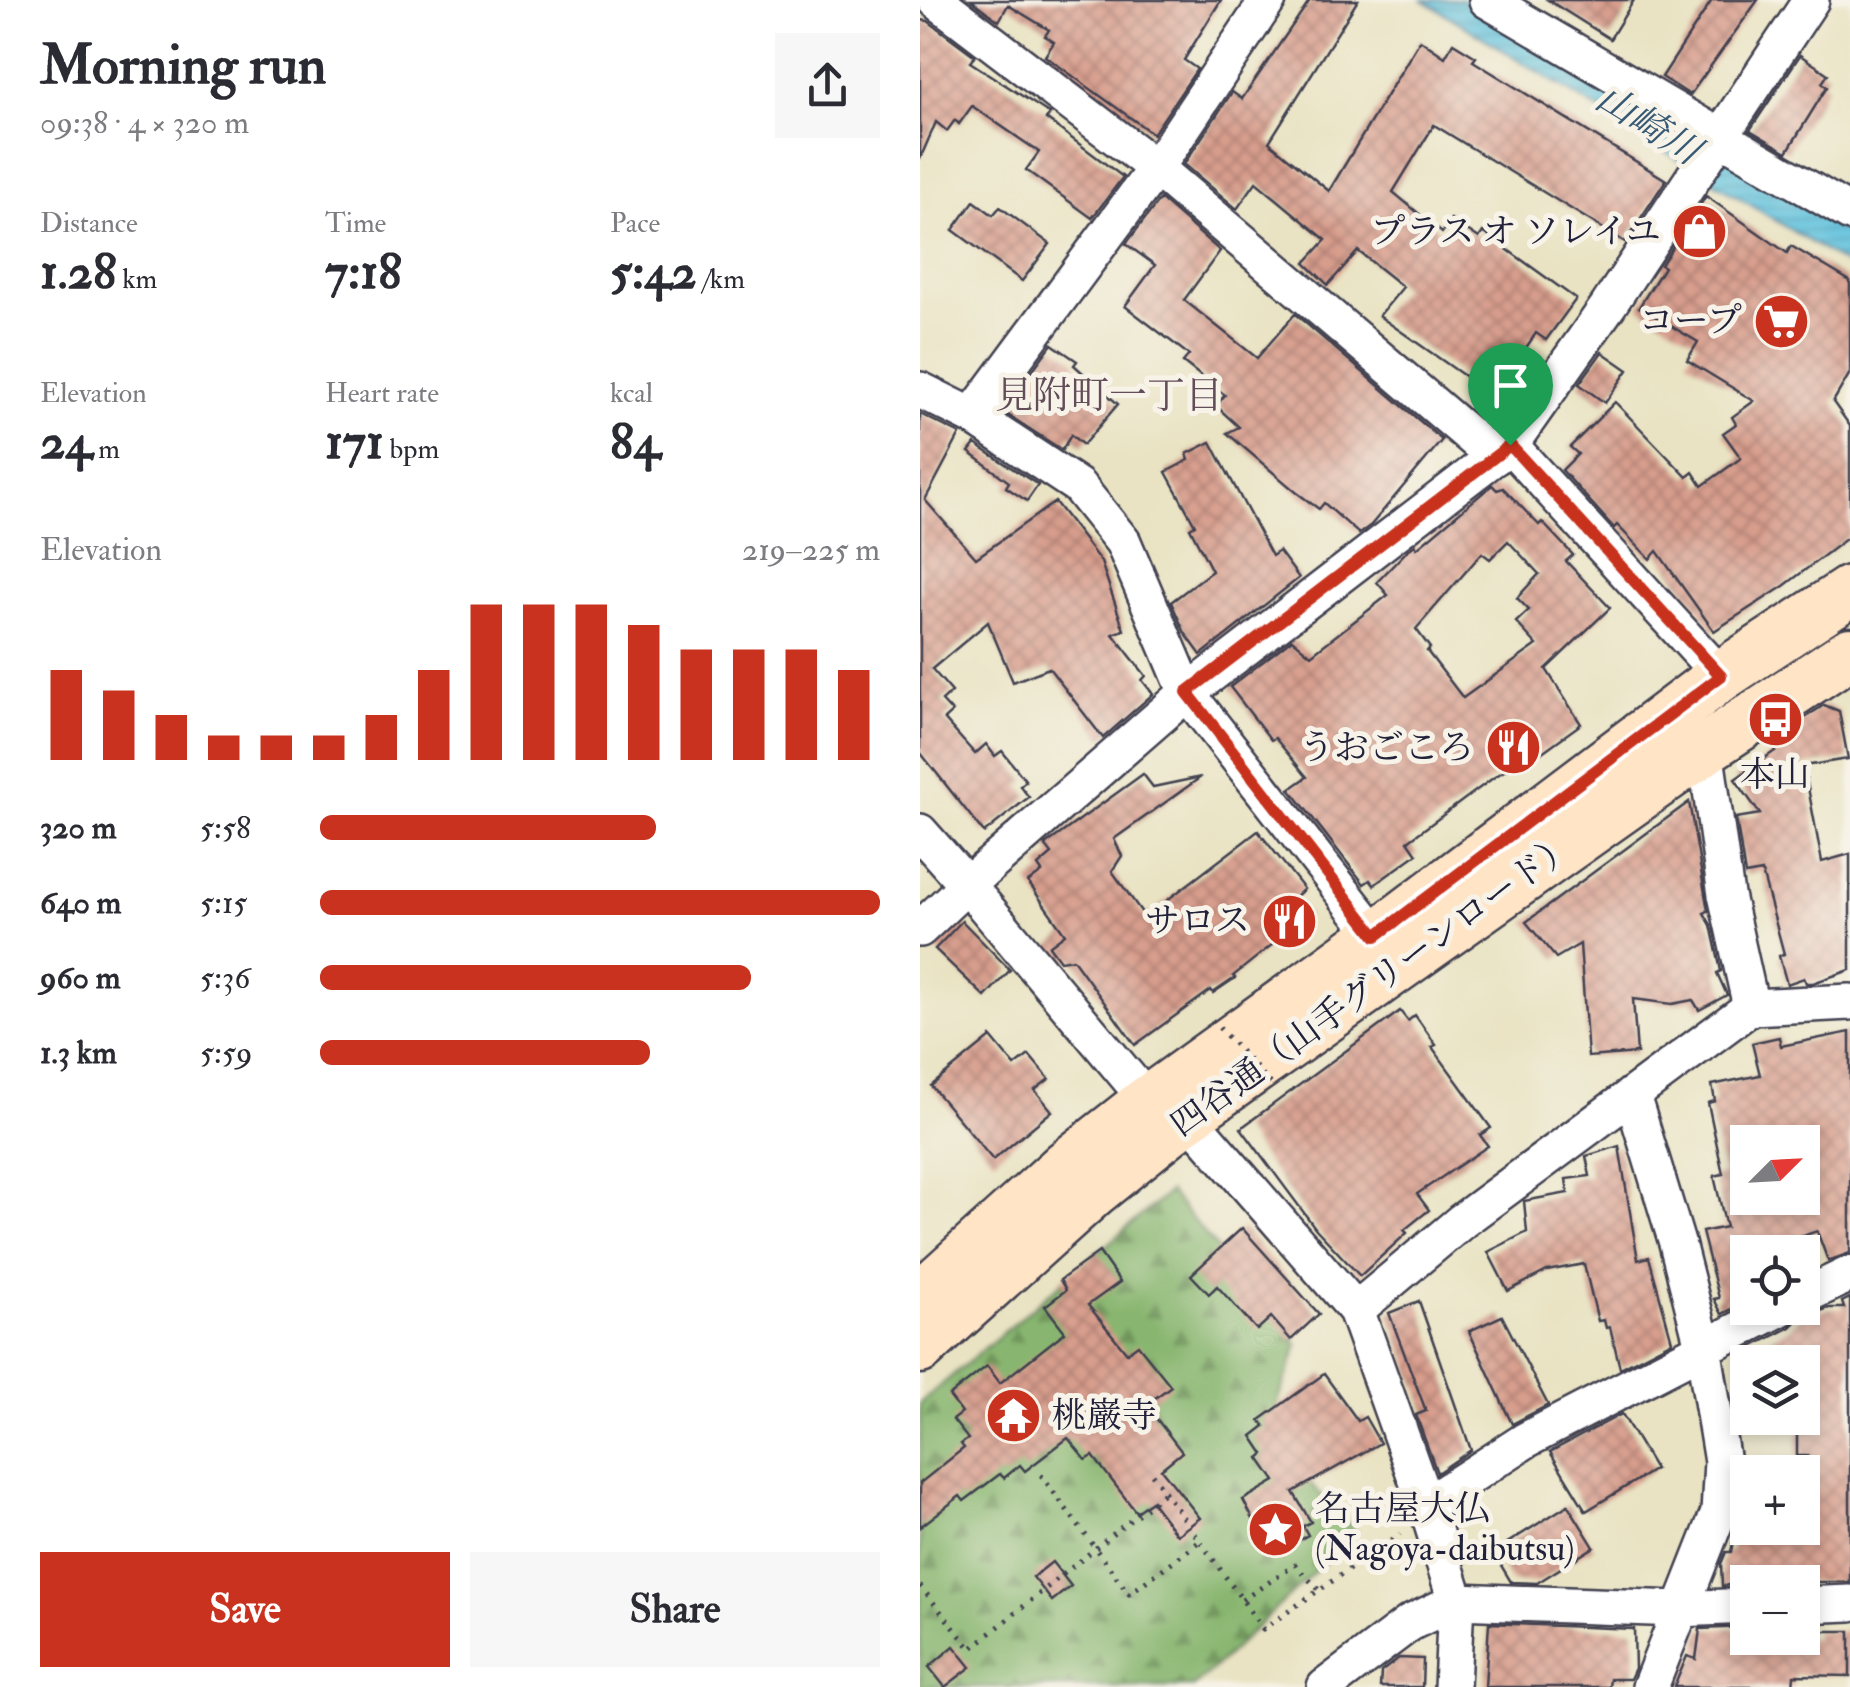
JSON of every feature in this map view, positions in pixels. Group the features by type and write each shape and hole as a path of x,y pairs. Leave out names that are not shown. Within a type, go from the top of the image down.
{"street":[{"path":"920,7 933,0 1156,168 1502,451 1721,676"},
{"path":"972,416 1156,168 1268,0"},
{"path":"1488,0 1850,213"},
{"path":"920,929 1187,692 1502,451 1692,179 1811,0"},
{"path":"920,390 972,416 1078,486 1122,542 1187,692 1376,936"},
{"path":"920,1297 1065,1166 1167,1109 1376,936 1721,676 1850,590"},
{"name":"四谷通（山手グリーンロード）","path":"920,1348 1094,1191 1167,1109 1850,654"},
{"path":"1705,749 1726,895 1751,1006"},
{"path":"920,832 1167,1109 1356,1310 1428,1509 1456,1601 1452,1687"},
{"path":"1356,1310 1462,1221 1751,1006 1850,1002"},
{"path":"1632,1095 1677,1243 1703,1346 1722,1462 1719,1512 1650,1687"},
{"path":"1820,1288 1850,1274"},
{"path":"1428,1509 1526,1440 1747,1325"},
{"path":"1326,1687 1410,1623 1456,1601 1679,1609 1730,1607"},
{"path":"1820,1604 1850,1603"}],"path":[{"path":"1212,1020 1275,1088"},
{"path":"1152,1474 1263,1629 1428,1509"},
{"path":"1041,1475 1129,1594 1200,1541"},
{"path":"920,1586 971,1649 1166,1492"},
{"path":"1242,1600 1295,1565 1319,1590"}],"green space":[{"path":"1169,1192 1298,1344 1266,1436 1356,1532 1194,1687 920,1687 920,1403"}],"water":[{"name":"山崎川","path":"1423,0 1467,0 1724,151 1850,232 1850,267"}],"building":[{"path":"971,0 1221,0 1184,60 1197,69 1153,134 1045,56 1054,42 1045,36 1049,30 1008,5 999,21"},
{"path":"1310,0 1358,0 1269,142 1329,191 1420,40 1445,57 1453,43 1476,57 1473,61 1666,180 1625,242 1434,125 1393,192 1442,233 1451,219 1479,238 1483,232 1576,299 1546,340 1536,333 1493,396 1379,316 1403,287 1358,251 1328,285 1305,263 1326,240 1256,182 1237,209 1184,164 1232,92 1242,99"},
{"path":"1548,0 1634,0 1610,39"},
{"path":"1712,0 1758,0 1690,95 1662,77"},
{"path":"920,20 928,21 975,56 970,62 1050,114 1046,119 1123,177 1092,218 1026,170 1039,152 972,106 959,124 955,120 947,131 936,122 920,159"},
{"path":"1800,55 1828,74 1822,83 1827,87 1787,152 1750,130"},
{"path":"1706,196 1787,253 1791,246 1850,281 1850,373 1833,402 1850,426 1850,536 1784,586 1714,631 1657,551 1650,559 1617,525 1614,528 1562,470 1578,454 1570,447 1615,402 1687,477 1693,472 1702,486 1741,458 1723,433 1736,424 1732,417 1754,401 1687,360 1698,342 1639,307"},
{"path":"1160,199 1220,251 1184,300 1257,358 1295,314 1442,440 1371,525 1359,534 1324,503 1319,509 1296,492 1227,433 1239,427 1216,406 1225,395 1183,362 1189,355 1125,306 1155,265 1126,244"},
{"path":"974,201 993,215 1000,207 1050,244 1022,281 953,230"},
{"path":"1052,344 1077,361 1074,365 1118,404 1083,445 1071,435 1062,450 1002,411"},
{"path":"1602,352 1628,370 1605,403 1579,384"},
{"path":"920,414 960,434 925,500 976,558 1055,502 1101,562 1124,630 1113,634 1146,676 1142,680 1153,694 1103,738 1049,668 1013,682 988,622 932,669 952,692 942,701 952,712 944,719 975,754 986,744 995,756 1002,751 1026,781 1020,786 1029,797 984,833 920,752"},
{"path":"1211,442 1272,556 1279,551 1299,578 1201,655 1185,633 1171,602 1212,571 1190,528 1195,525 1166,472 1189,460 1187,454"},
{"path":"975,444 1038,485 1027,501 969,452"},
{"path":"1492,485 1497,490 1503,488 1573,555 1566,561 1610,608 1546,669 1581,724 1523,766 1520,761 1493,778 1408,841 1417,854 1374,885 1370,880 1364,884 1290,789 1307,777 1275,738 1271,740 1230,687 1292,639 1311,655 1388,595 1377,582 1408,550 1415,545 1417,548","holes":["1508,541 1539,574 1517,598 1529,610 1516,622 1537,645 1463,698 1427,651 1430,648 1416,629 1482,553 1490,559"]},
{"path":"1824,705 1839,711 1848,759 1804,766 1822,862 1850,854 1850,970 1813,983 1806,983 1804,978 1787,984 1779,956 1784,954 1762,872 1745,875 1736,818 1760,814 1735,779 1785,744 1779,735"},
{"path":"1143,774 1153,787 1201,777 1114,839 1122,856 1112,871 1145,917 1258,831 1304,889 1294,898 1308,916 1235,978 1213,993 1211,990 1135,1045 1073,959 1060,961 1049,946 1065,934 1028,882 1042,872 1038,866 1052,854 1045,845"},
{"path":"1689,802 1708,911 1704,913 1711,925 1721,971 1717,973 1727,995 1699,1010 1693,1000 1672,1004 1633,999 1637,1053 1588,1057 1580,944 1556,958 1526,922"},
{"path":"962,921 1010,970 985,997 935,949"},
{"path":"1400,1011 1408,1021 1415,1015 1436,1045 1432,1047 1491,1128 1480,1135 1488,1146 1417,1194 1429,1210 1360,1276 1316,1229 1241,1128"},
{"path":"1850,1032 1850,1253 1828,1261 1817,1231 1805,1235 1730,1235 1730,1310 1722,1314 1714,1299 1719,1298 1702,1232 1726,1227 1714,1176 1723,1174 1708,1103 1715,1101 1712,1085 1760,1075 1752,1043 1779,1037 1781,1046"},
{"path":"991,1037 1015,1066 1029,1055 1049,1079 1035,1090 1052,1111 993,1160 931,1086"},
{"path":"1619,1146 1638,1260 1649,1257 1672,1341 1620,1368 1610,1327 1606,1328 1604,1320 1598,1321 1584,1264 1547,1271 1508,1291 1488,1252 1527,1232 1524,1201 1568,1193 1566,1179 1590,1176 1586,1156"},
{"path":"1242,1228 1319,1314 1291,1340 1271,1317 1257,1330 1217,1286 1209,1294 1191,1275"},
{"path":"1099,1252 1120,1282 1088,1305 1127,1353 1138,1345 1171,1386 1146,1405 1182,1452 1161,1469 1200,1518 1177,1535 1151,1501 1136,1512 1093,1456 1086,1460 1068,1438 1025,1471 1020,1465 1004,1478 1000,1474 964,1501 960,1496 920,1527 920,1483 964,1448 961,1444 968,1439 953,1420 962,1413 949,1396 987,1366 1000,1383 1065,1332 1045,1306 1066,1290 1060,1280"},
{"path":"1850,1298 1850,1582 1820,1582 1820,1565 1730,1565 1730,1585 1722,1586 1721,1564 1732,1545 1820,1545 1820,1455 1797,1455 1797,1435 1820,1435 1820,1345 1756,1345 1793,1325 1820,1325 1820,1311 1844,1308 1842,1302"},
{"path":"1419,1301 1471,1450 1437,1473 1416,1415 1426,1411 1389,1313"},
{"path":"1502,1316 1548,1405 1512,1424 1469,1331"},
{"path":"1324,1374 1358,1421 1365,1417 1380,1443 1293,1492 1311,1522 1303,1526 1308,1535 1272,1555 1243,1500 1275,1481 1259,1458 1264,1454 1252,1436 1265,1426 1260,1420"},
{"path":"1622,1414 1655,1469 1586,1511 1550,1452"},
{"path":"1568,1505 1594,1547 1537,1583 1511,1582 1493,1552"},
{"path":"1052,1562 1071,1586 1052,1601 1033,1577"},
{"path":"1489,1623 1634,1629 1635,1668 1630,1679 1610,1679 1609,1687 1485,1687"},
{"path":"1730,1628 1730,1655 1820,1655 1820,1631 1850,1631 1850,1676 1794,1675 1793,1687 1674,1687 1687,1656 1696,1659 1700,1629"},
{"path":"954,1646 971,1667 945,1687 929,1667"},
{"path":"1399,1658 1423,1659 1422,1687 1380,1687 1381,1672"}],"place":[{"name":"プラス オ ソレイユ","path":"1700,232"},
{"name":"コープ","path":"1781,321"},
{"name":"本山","path":"1775,719"},
{"name":"うおごころ","path":"1513,748"},
{"name":"サロス","path":"1289,921"},
{"name":"桃巌寺","path":"1013,1416"},
{"name":"名古屋大仏 (Nagoya-daibutsu)","path":"1276,1529"}],"district":[{"name":"見附町一丁目","path":"1109,396"}],"route":[{"path":"1510,445 1721,676 1376,936 1187,692 1510,445"}]}
